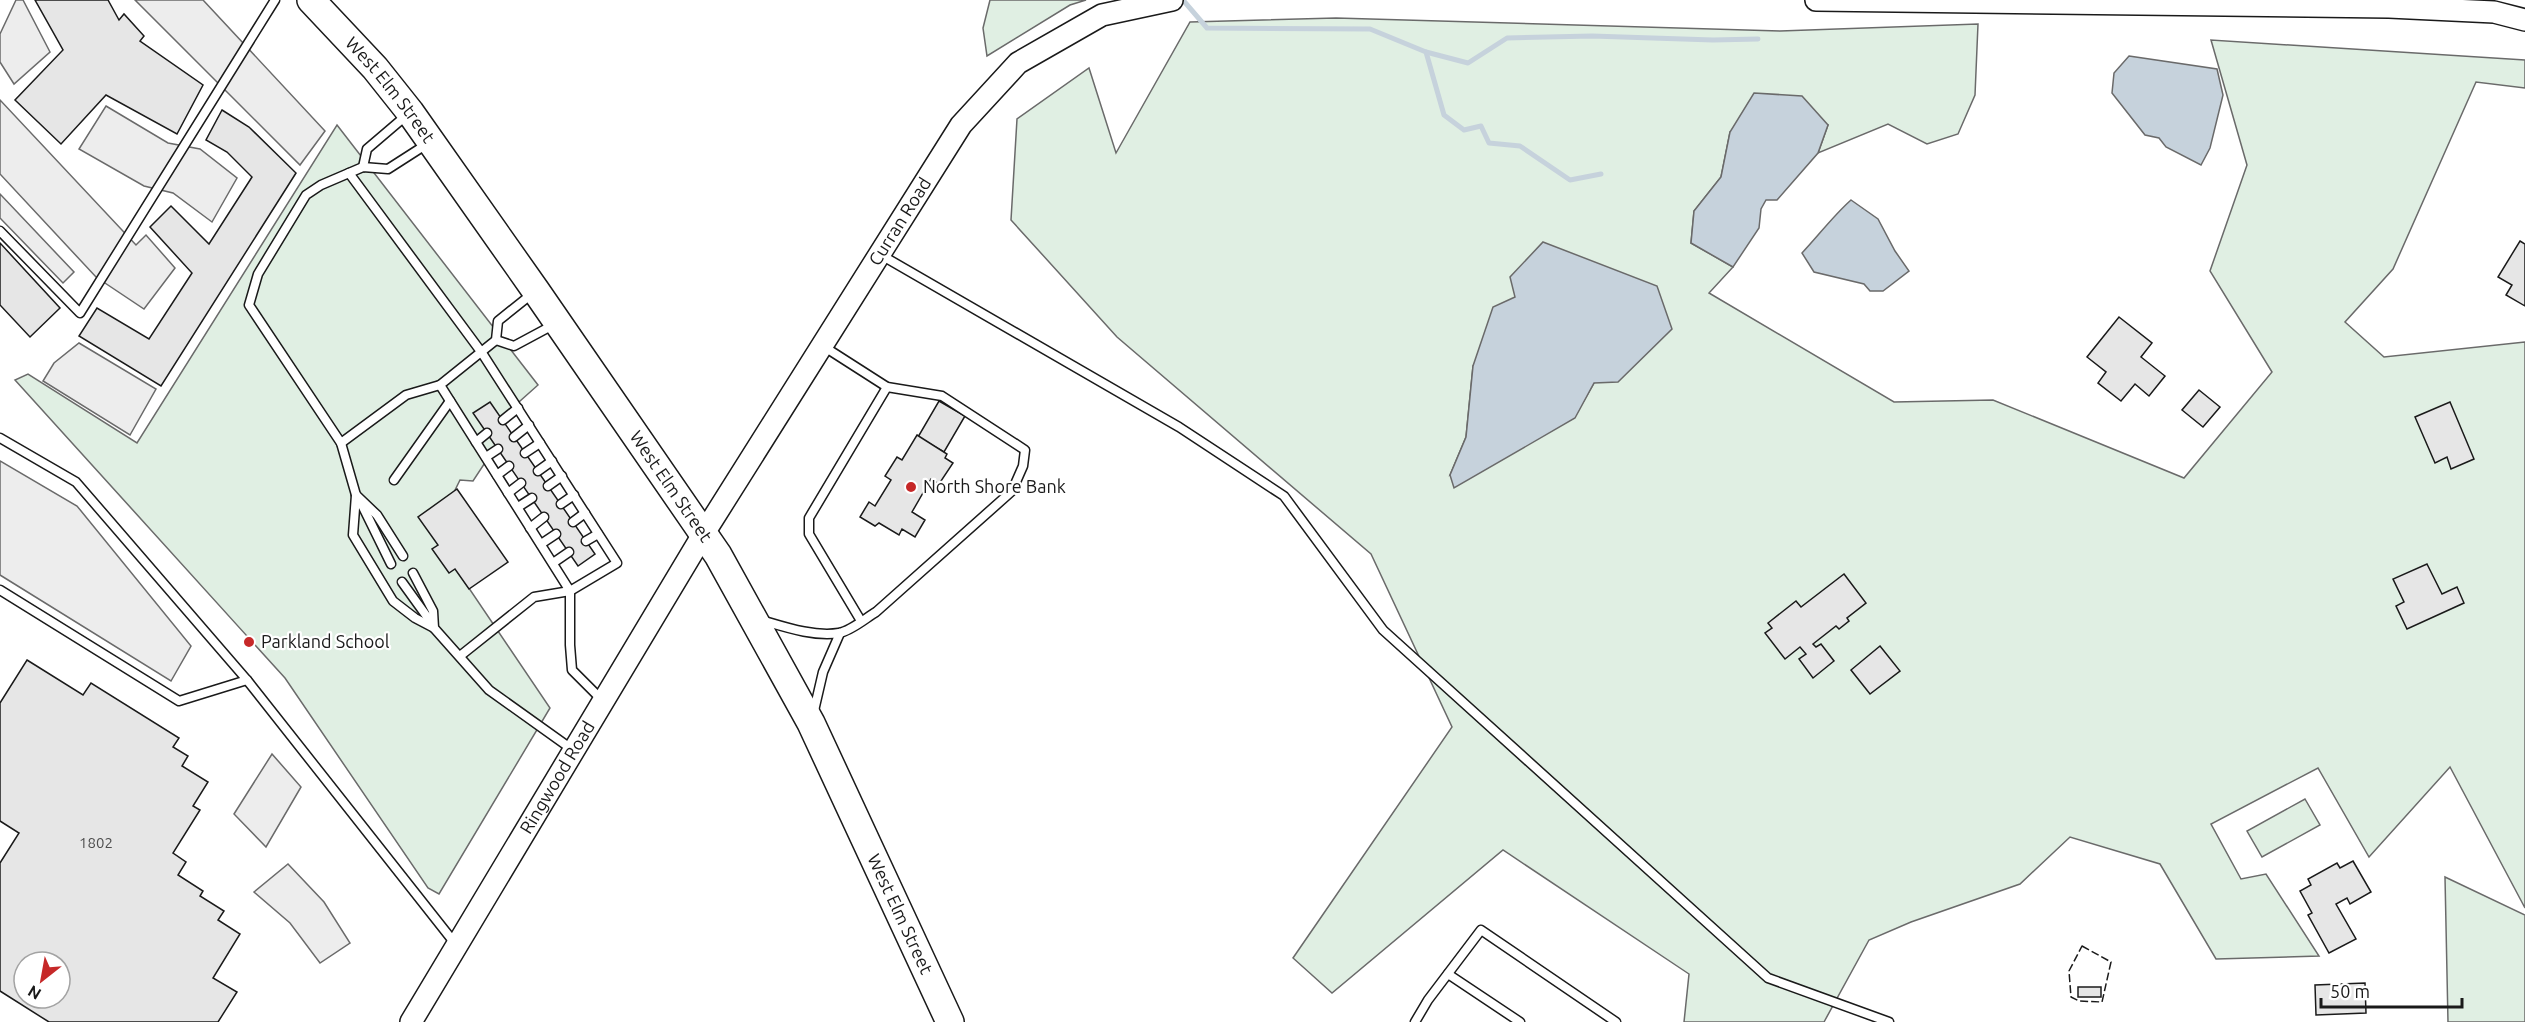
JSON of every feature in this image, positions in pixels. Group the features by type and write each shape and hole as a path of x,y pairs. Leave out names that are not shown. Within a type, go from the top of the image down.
{"main road":[{"name":"West Elm Street","path":"311,0 375,68 410,112 704,533 812,723 950,1022"}],"street":[{"name":"Curran Road","path":"704,533 961,125 1018,63 1102,15 1172,0"},
{"path":"1816,0 2389,7 2494,12 2525,20"},
{"name":"Ringwood Road","path":"411,1022 704,533"}],"lane":[{"path":"0,231 80,313 275,0"},
{"path":"363,166 367,149 410,112"},
{"path":"392,564 356,495 341,443 249,305 258,274 306,195 321,185 363,166 388,169 431,142"},
{"path":"349,172 482,353 617,563 570,591 534,597 460,656"},
{"path":"881,255 1179,427 1284,496 1383,630 1768,978 1889,1022"},
{"path":"341,443 406,395 440,385 482,353 496,340 498,321 536,291"},
{"path":"496,340 514,346 558,322"},
{"path":"752,618 797,630 840,633 876,612 1012,491 1023,466 1025,450 942,396 886,387 823,346"},
{"path":"440,385 570,591 572,670 603,702"},
{"path":"861,621 809,534 809,518 886,387"},
{"path":"394,480 450,401"},
{"path":"502,420 518,408"},
{"path":"514,436 529,425"},
{"path":"476,442 487,433"},
{"path":"0,438 76,482 247,680 457,946"},
{"path":"525,453 540,442"},
{"path":"486,457 498,449"},
{"path":"538,471 552,461"},
{"path":"497,475 509,466"},
{"path":"548,486 562,476"},
{"path":"508,493 521,483"},
{"path":"356,495 377,515 403,556"},
{"path":"356,495 353,535 393,601 415,618 434,628"},
{"path":"561,504 574,495"},
{"path":"518,507 531,498"},
{"path":"573,522 585,513"},
{"path":"530,528 544,517"},
{"path":"541,544 556,534"},
{"path":"586,541 598,534"},
{"path":"553,563 569,552"},
{"path":"413,573 433,611 434,628"},
{"path":"402,582 434,628 489,690 574,751"},
{"path":"0,590 179,701 247,680"},
{"path":"812,723 824,672 840,633"},
{"path":"1415,1022 1481,930 1616,1022"},
{"path":"1448,974 1520,1022"}],"green space":[{"path":"990,0 1086,0 1070,5 987,56 983,28"},
{"path":"1336,18 1780,31 1978,24 1975,95 1958,134 1927,144 1888,124 1818,153 1828,125 1730,132 1721,177 1694,211 1691,243 1733,267 1709,293 1894,402 1993,400 2184,478 2272,372 2210,271 2247,165 2211,40 2525,60 2525,88 2476,82 2393,269 2345,322 2384,357 2525,342 2525,908 2450,767 2369,857 2318,768 2211,824 2241,879 2266,874 2319,956 2216,959 2160,864 2070,837 2020,884 1911,922 1869,940 1824,1022 1684,1022 1689,974 1503,850 1332,993 1293,958 1452,727 1371,554 1117,337 1011,220 1017,119 1089,68 1116,153 1190,22","holes":["1515,297 1594,383 1574,418 1450,475 1466,437 1473,366"]},
{"path":"337,125 538,385 501,418 498,443 473,481 460,480 433,535 550,708 439,894 428,888 285,678 15,380 28,374 137,443"},
{"path":"2305,799 2320,825 2262,857 2247,831"},
{"path":"2445,877 2525,915 2525,1022 2448,1022"}],"shaded area":[{"path":"16,0 23,0 50,52 14,84 0,62 0,34"},
{"path":"135,0 203,0 325,131 300,165"},
{"path":"2129,56 2217,69 2223,95 2210,148 2201,165 2166,147 2159,138 2145,135 2112,93 2114,73"},
{"path":"1754,93 1802,96 1828,125 1818,153 1777,200 1766,200 1761,209 1759,228 1733,267 1691,243 1694,211 1721,177 1730,132"},
{"path":"0,100 136,245 146,235 175,268 144,309 96,277 0,174"},
{"path":"106,106 168,143 200,149 237,178 212,222 173,193 144,186 79,149"},
{"path":"0,194 74,272 63,283 0,218"},
{"path":"1851,200 1878,219 1909,271 1883,291 1870,291 1864,284 1814,272 1802,253"},
{"path":"1543,242 1657,286 1672,329 1618,382 1594,383 1575,418 1454,488 1450,475 1466,437 1473,366 1493,307 1515,297 1510,277"},
{"path":"79,343 156,389 130,435 43,381 54,363"},
{"path":"0,461 77,506 191,646 171,681 0,575"},
{"path":"272,754 301,787 266,847 234,814"},
{"path":"288,864 324,902 350,943 320,963 290,923 254,892"}],"building":[{"path":"35,0 108,0 119,20 124,14 144,36 140,41 203,85 177,134 106,95 61,144 15,100 63,50"},
{"path":"222,110 249,127 296,173 161,386 79,336 97,308 149,339 192,273 150,227 171,206 209,244 252,177 227,152 206,140"},
{"path":"2520,241 2525,244 2525,306 2506,295 2512,285 2498,277"},
{"path":"0,243 60,308 30,337 0,305"},
{"path":"2119,317 2152,343 2141,357 2165,376 2149,396 2135,384 2121,401 2098,383 2106,372 2087,357"},
{"path":"2199,390 2220,407 2203,427 2182,410"},
{"path":"939,401 965,416 944,452 918,437"},
{"path":"490,402 595,554 578,566 473,413"},
{"path":"2450,402 2474,459 2451,469 2447,457 2435,463 2415,417"},
{"path":"917,435 947,454 945,458 953,463 939,484 931,479 912,512 925,520 915,537 902,529 899,535 879,523 875,526 860,517 869,502 875,506 891,480 885,476 897,457 902,460"},
{"path":"457,489 508,562 469,589 455,569 449,573 432,549 438,545 418,517"},
{"path":"2427,564 2442,594 2457,587 2464,603 2407,629 2396,606 2404,602 2393,579"},
{"path":"1844,574 1866,603 1847,618 1849,621 1839,629 1836,626 1813,644 1816,647 1821,644 1834,661 1813,678 1799,659 1806,654 1800,647 1785,659 1765,633 1772,628 1768,623 1796,601 1801,607"},
{"path":"1880,646 1900,671 1870,694 1851,670"},
{"path":"27,660 83,695 91,683 179,738 173,747 188,756 182,766 208,782 193,806 200,810 173,853 186,862 178,875 203,891 200,896 224,911 218,920 240,934 213,978 237,992 218,1022 49,1022 30,1010 72,1010 72,950 12,950 12,999 0,991 0,863 19,833 0,821 0,703"},
{"path":"2353,861 2371,892 2350,904 2347,898 2336,904 2356,939 2329,953 2308,915 2312,913 2300,891 2311,885 2308,879 2337,863 2340,868"},
{"path":"2365,983 2366,1013 2316,1015 2315,985"},
{"path":"2078,987 2101,987 2101,997 2078,997"}],"waterway":[{"path":"1183,0 1207,28 1370,29 1426,52 1444,115 1464,130 1481,126 1489,143 1520,146 1570,180 1601,174"},
{"path":"1426,52 1468,63 1507,38 1592,36 1713,40 1758,39"}],"fence":[{"path":"2082,946 2111,962 2102,1002 2079,1001 2071,997 2069,971 2082,946"}],"place":[{"name":"North Shore Bank","path":"911,487"},
{"name":"Parkland School","path":"249,642"}]}
